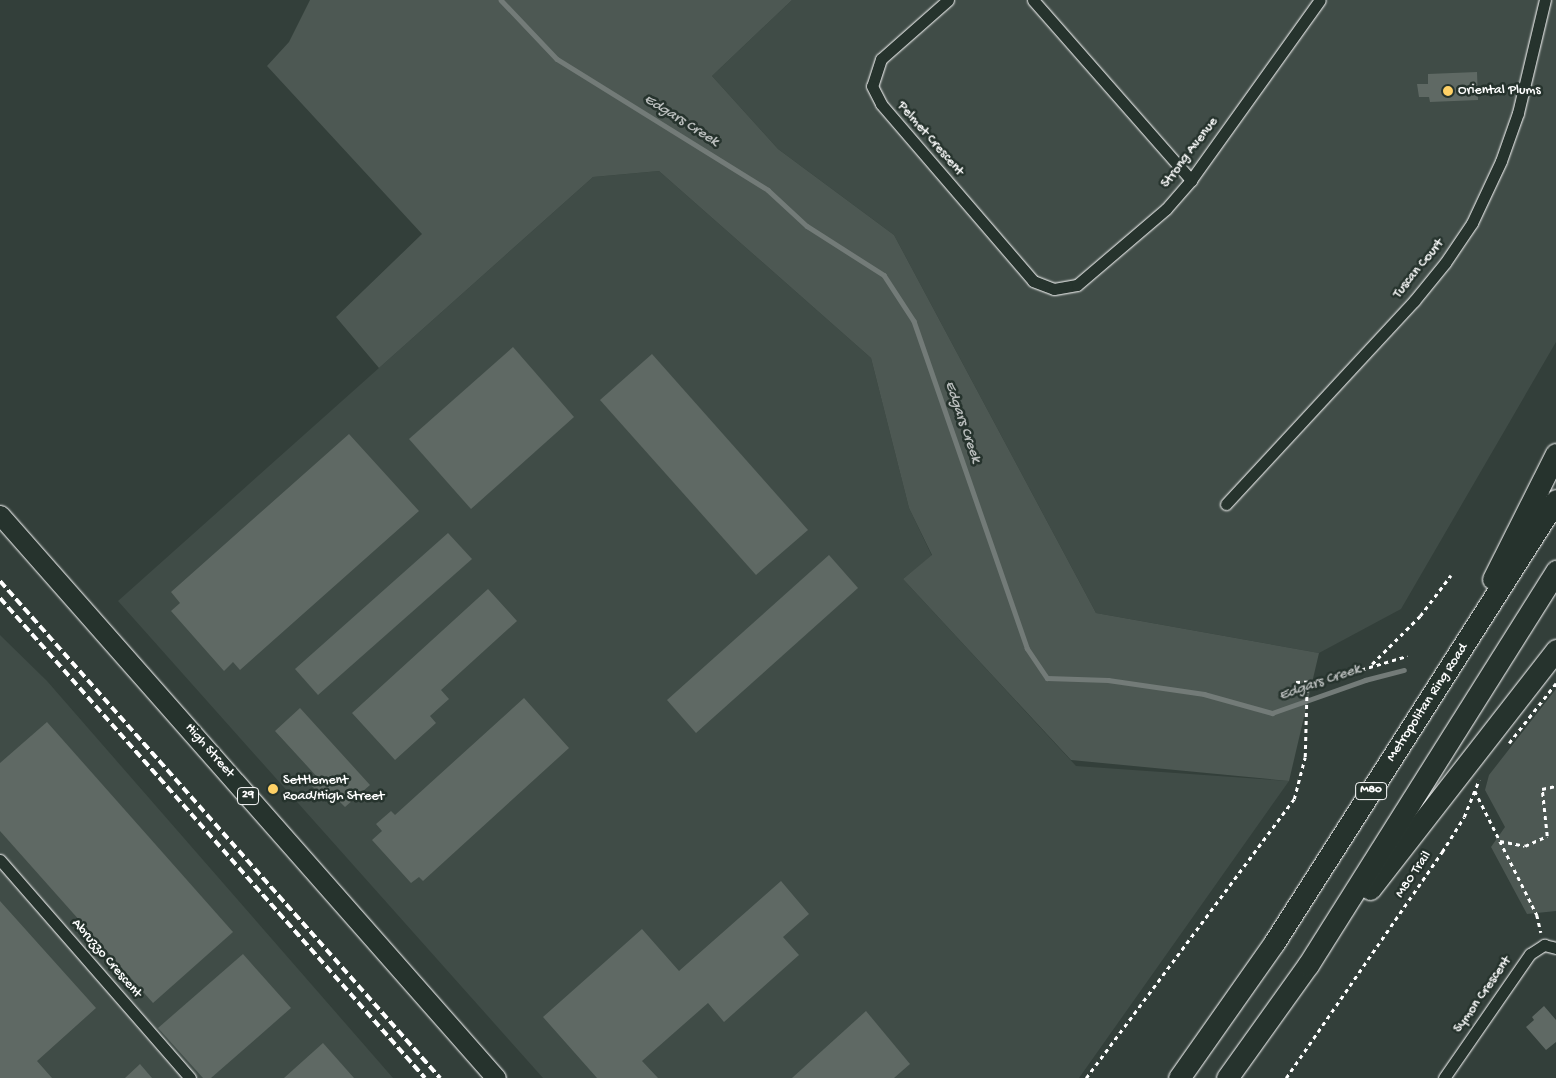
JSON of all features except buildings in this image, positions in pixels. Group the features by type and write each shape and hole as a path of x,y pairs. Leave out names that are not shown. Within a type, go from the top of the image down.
{"highway":[{"path":"1434,695 1556,454"},
{"name":"Metropolitan Ring Road","path":"1179,1078 1274,943 1434,695 1556,500"},
{"name":"M80","path":"1228,1078 1308,965 1556,571"},
{"path":"1308,965 1556,650"}],"main road":[{"name":"High Street","path":"0,515 496,1078"}],"street":[{"name":"Pelmet Crescent","path":"948,0 881,59 872,86 881,104 1033,281 1054,289"},
{"path":"1033,0 1191,180"},
{"name":"Strong Avenue","path":"1054,289 1077,285 1166,208 1191,180 1320,0"},
{"name":"Tuscan Court","path":"1226,504 1414,301 1472,223 1502,162 1518,112 1545,0"},
{"name":"Abruzzo Crescent","path":"0,860 190,1078"},
{"path":"1544,945 1556,948"},
{"name":"Symon Crescent","path":"1444,1078 1530,954 1544,945"}],"path":[{"path":"1372,664 1420,616 1451,575"},
{"path":"1296,682 1323,681 1372,664 1407,656"},
{"path":"1086,1078 1294,798 1305,758 1307,682"},
{"path":"1506,746 1556,683"},
{"name":"M80 Trail","path":"1286,1078 1442,852 1464,817 1480,777"},
{"path":"1500,841 1524,846 1547,836 1542,789 1556,786"},
{"path":"1474,790 1537,915 1544,945"}],"shaded area":[{"path":"310,0 792,0 712,76 778,149 894,235 1096,613 1319,653 1289,781 1071,760 903,579 932,555 909,508 871,358 659,171 593,177 379,368 336,317 422,234 267,66 289,42"},
{"path":"792,0 1556,0 1556,342 1401,609 1319,653 1096,613 894,235 778,149 712,76"},
{"path":"659,171 871,358 909,508 932,556 903,579 1076,766 1289,781 1079,1078 543,1078 118,601 593,177"},
{"path":"0,635 47,681 393,1078 0,1078"},
{"path":"1556,689 1556,911 1527,914 1491,847 1505,827 1485,790 1489,775"}],"waterway":[{"name":"Edgars Creek","path":"501,0 557,59 768,190 807,226 884,275 914,321 1027,648 1047,678 1108,680 1204,694 1272,713 1365,680 1404,670"}],"railway":[{"path":"0,581 440,1078"},
{"path":"0,598 425,1078"}],"place":[{"name":"Oriental Plums","path":"1448,91"},
{"name":"Settlement Road/High Street","path":"273,789"}]}
